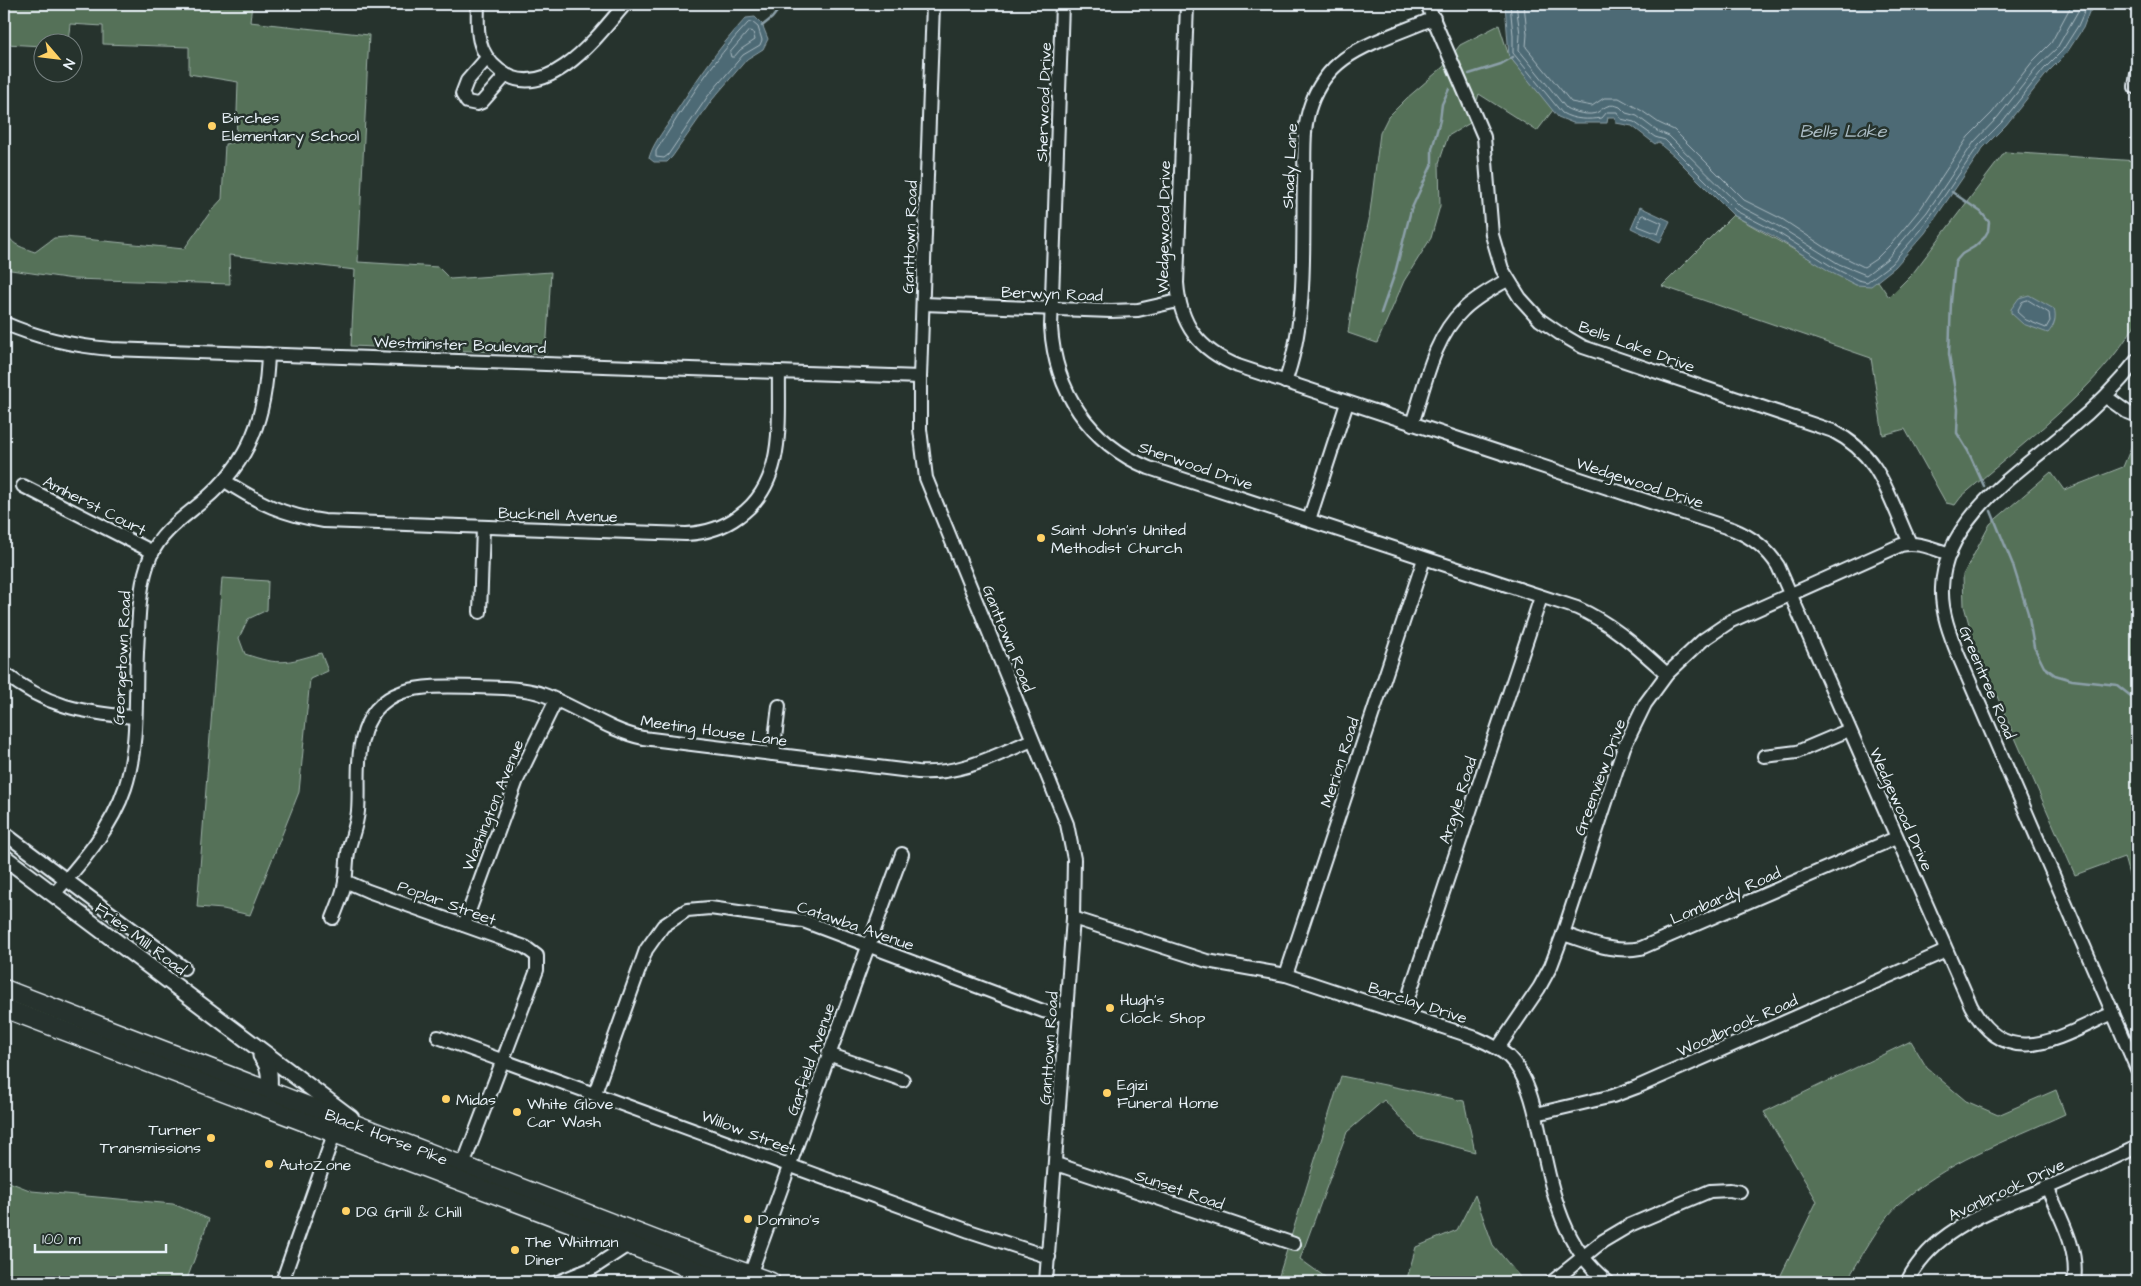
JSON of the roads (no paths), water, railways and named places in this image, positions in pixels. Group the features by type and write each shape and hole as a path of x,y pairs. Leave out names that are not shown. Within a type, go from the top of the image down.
{"highway":[{"name":"Black Horse Pike","path":"4,989 463,1165 727,1282"},
{"path":"4,997 34,1006 44,1004"},
{"name":"Black Horse Pike","path":"4,1008 334,1134 635,1240 771,1282"}],"main road":[{"name":"Fries Mill Road","path":"4,857 256,1049 360,1125"},
{"name":"Fries Mill Road","path":"256,1049 269,1068 268,1090 274,1111"}],"street":[{"path":"478,4 478,38 487,58 506,75 527,80 547,76 590,45 624,4"},
{"name":"Ganttown Road","path":"933,4 920,377 920,429 926,478 1067,824 1074,859 1073,918 1046,1282"},
{"name":"Sherwood Drive","path":"1062,4 1052,344 1060,378 1078,412 1104,442 1126,458 1149,468 1577,608 1595,617 1620,634 1667,674"},
{"name":"Wedgewood Drive","path":"1187,4 1176,274 1178,301 1191,331 1198,340 1211,353 1238,366 1742,533 1759,543 1772,557 1790,593 1970,1006 1981,1023 1994,1035 2012,1043 2030,1046 2048,1042 2113,1014"},
{"name":"Bells Lake Drive","path":"1428,4 1484,137 1492,235 1498,258 1507,280 1540,320 1558,334 1583,347 1833,431 1846,438 1864,452 1880,477 1910,543"},
{"name":"Shady Lane","path":"1285,382 1293,360 1300,307 1305,140 1310,105 1320,85 1344,59 1434,18"},
{"path":"487,58 464,85 462,94 467,102 477,104 482,102 506,75"},
{"path":"2134,87 2137,74"},
{"path":"1412,424 1436,350 1448,326 1470,303 1507,280"},
{"name":"Berwyn Road","path":"923,304 1129,311 1178,301"},
{"name":"Westminster Boulevard","path":"4,323 43,338 87,347 920,377"},
{"name":"Georgetown Road","path":"54,894 108,823 122,796 131,761 141,588 153,552 159,541 173,525 225,480 243,456 257,426 265,396 268,354"},
{"name":"Greentree Road","path":"2137,360 2106,397 1977,509 1964,526 1950,554 1942,588 1948,630 2137,1069"},
{"name":"Bucknell Avenue","path":"225,480 268,507 304,518 324,521 686,534 703,532 723,526 741,515 756,501 771,477 777,447 779,372"},
{"path":"2106,397 2127,412 2137,416"},
{"path":"1309,520 1347,403"},
{"name":"Amherst Court","path":"23,486 153,552"},
{"path":"480,612 483,528"},
{"path":"1910,543 1950,554"},
{"name":"Greenview Drive","path":"1498,1048 1545,978 1563,934 1624,747 1645,704 1667,674 1703,640 1731,621 1902,544 1910,543"},
{"name":"Merion Road","path":"1286,975 1424,559"},
{"name":"Argyle Road","path":"1403,1013 1541,597"},
{"path":"4,673 19,685 59,705 83,712 134,717"},
{"name":"Meeting House Lane","path":"333,918 345,881 349,849 358,814 362,739 371,717 382,704 402,692 425,686 532,691 635,736 910,772 938,773 968,767 1032,740"},
{"name":"Washington Avenue","path":"464,925 517,780 556,700"},
{"path":"773,754 779,706"},
{"path":"1764,756 1797,752 1849,730"},
{"name":"Fries Mill Road","path":"4,832 184,968"},
{"name":"Lombardy Road","path":"1563,934 1612,949 1641,948 1896,838"},
{"name":"Garfield Avenue","path":"750,1275 828,1054 902,854"},
{"name":"Poplar Street","path":"345,881 525,947 537,956 537,970 503,1061"},
{"name":"Catawba Avenue","path":"595,1093 646,950 663,926 676,915 687,910 710,908 791,918 1043,1011 1066,1015"},
{"name":"Barclay Drive","path":"1073,918 1207,961 1286,975 1476,1038 1498,1048 1509,1058 1522,1077 1536,1114 1556,1203 1569,1235 1584,1256 1608,1282"},
{"name":"Woodbrook Road","path":"1536,1114 1613,1096 1636,1087 1946,951"},
{"name":"Willow Street","path":"438,1036 969,1231 1049,1257"},
{"path":"828,1054 903,1080"},
{"path":"463,1165 503,1061"},
{"path":"282,1282 334,1134"},
{"name":"Avonbrook Drive","path":"1907,1282 1915,1268 1931,1248 1962,1224 2137,1147"},
{"name":"Sunset Road","path":"1056,1164 1294,1244"},
{"path":"2047,1187 2075,1258 2074,1282"},
{"path":"1552,1282 1603,1241 1630,1224 1710,1191 1730,1190 1740,1192"},
{"path":"558,1282 593,1268 635,1240"}],"water":[{"name":"Bells Lake","path":"1505,4 2101,4 2089,12 2083,28 2066,54 2048,72 2006,125 1983,148 1925,233 1895,267 1871,286 1856,285 1834,274 1773,236 1733,215 1662,144 1658,142 1655,144 1632,126 1616,123 1615,117 1608,117 1607,123 1573,123 1558,117 1509,56"},
{"path":"755,17 762,24 768,39 763,49 747,59 712,100 672,157 667,162 654,162 649,158 655,143 715,55 746,18"},
{"path":"1640,207 1670,221 1660,242 1631,228"},
{"path":"2029,295 2054,309 2054,322 2048,333 2023,324 2011,313 2011,309 2019,298"}],"waterway":[{"path":"762,26 772,18 783,4"},
{"path":"1469,74 1501,64 1513,57"},
{"path":"1381,313 1395,273 1411,210 1432,164 1432,149 1440,120 1442,104 1449,89"},
{"path":"1952,192 1981,212 1989,222 1988,231 1984,238 1962,254 1955,262 1949,354 1958,409 1957,433 1968,451 1984,486"},
{"path":"1991,511 2013,565 2028,613 2034,647 2044,667 2055,675 2072,680 2117,685 2137,701"}],"place":[{"name":"Birches Elementary School","path":"212,126"},
{"name":"Saint John's United Methodist Church","path":"1041,538"},
{"name":"Hugh's Clock Shop","path":"1110,1008"},
{"name":"Egizi Funeral Home","path":"1107,1093"},
{"name":"Midas","path":"446,1099"},
{"name":"White Glove Car Wash","path":"517,1112"},
{"name":"Turner Transmissions","path":"211,1138"},
{"name":"AutoZone","path":"269,1164"},
{"name":"DQ Grill & Chill","path":"346,1211"},
{"name":"Domino's","path":"748,1219"},
{"name":"The Whitman Diner","path":"515,1250"}]}
